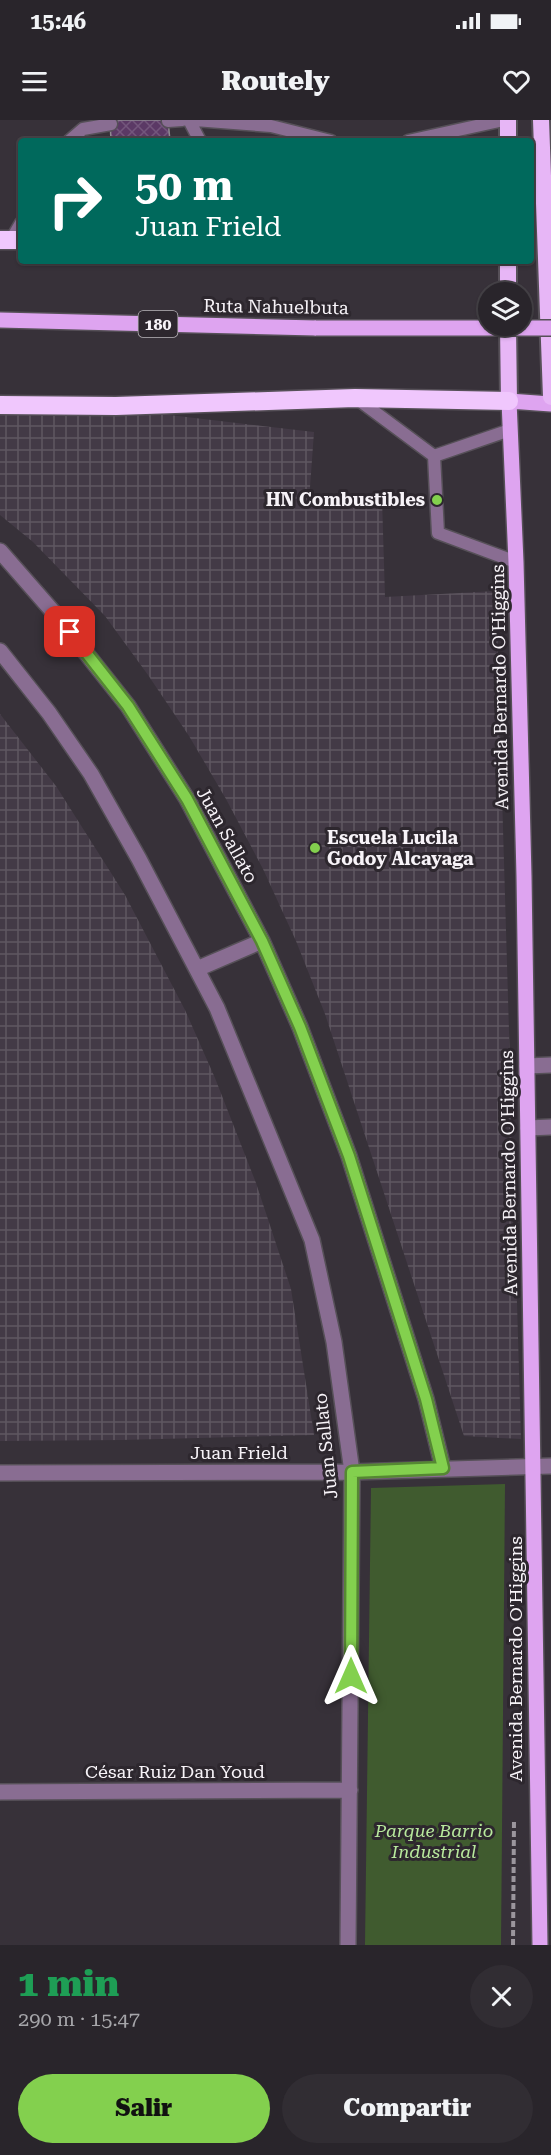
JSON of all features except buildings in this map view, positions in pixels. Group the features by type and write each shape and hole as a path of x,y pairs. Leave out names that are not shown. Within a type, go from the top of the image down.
{"highway":[{"path":"506,120 508,138"},
{"path":"541,124 551,146"},
{"path":"541,124 543,238 551,397"},
{"path":"508,264 508,282"},
{"path":"0,405 116,406 355,398 508,400 508,336"}],"main road":[{"name":"Ruta Nahuelbuta","path":"0,320 316,328 551,328"},
{"path":"508,400 551,404"},
{"name":"Avenida Bernardo O'Higgins","path":"508,400 516,562 527,1066 540,1945"}],"street":[{"name":"Juan Sallato","path":"0,551 55,614 128,706 187,799 262,941 300,1027 349,1156 426,1399 443,1468"},
{"name":"Juan Sallato","path":"0,651 49,713 91,774 140,859 222,1018 312,1240 334,1342 352,1472 348,1945"},
{"path":"197,969 262,941"},
{"path":"527,1066 551,1065"},
{"path":"528,1128 551,1127"},
{"name":"Juan Frield","path":"0,1473 352,1472 551,1466"},
{"name":"César Ruiz Dan Youd","path":"0,1792 350,1790"}],"lane":[{"path":"168,121 182,120"},
{"path":"189,120 198,138"},
{"path":"195,120 271,126 319,138"},
{"path":"422,138 506,120"},
{"path":"72,138 83,129 111,124"},
{"path":"355,398 434,456"},
{"path":"434,456 510,430"},
{"path":"434,456 438,533 516,562"}],"shaded area":[{"path":"0,395 314,432 309,501 382,499 385,597 496,591 521,1439 464,1436 325,1014 296,941 263,869 226,799 189,736 105,616 33,542 0,515"},
{"path":"0,714 56,786 125,895 185,1010 215,1078 256,1183 291,1289 314,1435 0,1441"}],"green space":[{"name":"Parque Barrio Industrial","path":"505,1484 501,1945 365,1945 371,1488"}],"place":[{"name":"HN Combustibles","path":"437,500"},
{"name":"Escuela Lucila Godoy Alcayaga","path":"315,848"}],"route":[{"path":"70,632 128,706 187,799 262,941 300,1027 349,1156 426,1399 443,1468 352,1472 351,1676"}]}
